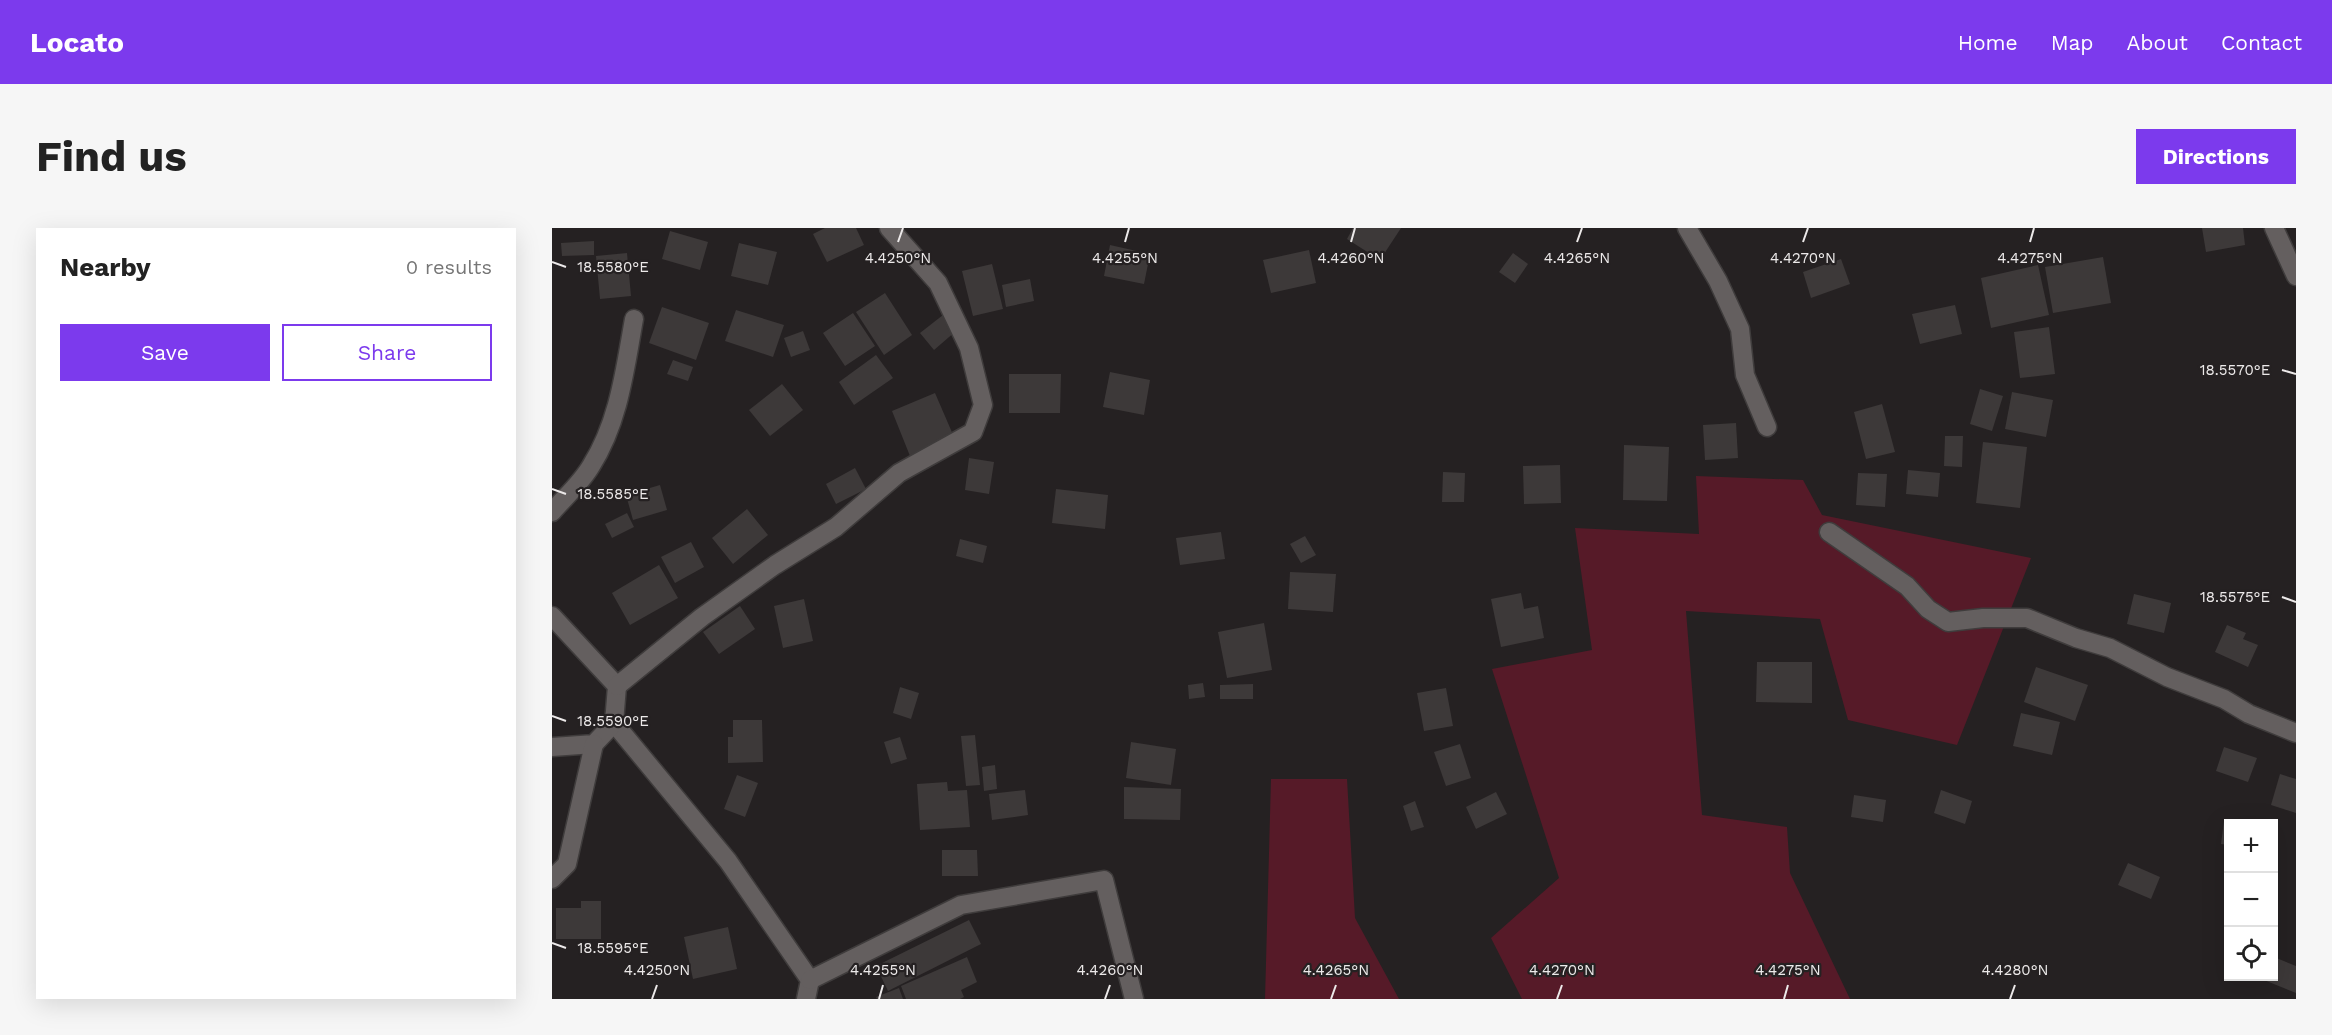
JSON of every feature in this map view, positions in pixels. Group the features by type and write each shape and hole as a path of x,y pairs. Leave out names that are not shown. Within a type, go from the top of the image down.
{"street":[{"path":"552,879 567,864 594,744 614,723 617,686 702,617 774,565 836,527 899,473 973,432 983,405 969,348 938,283 889,228"},
{"path":"1687,228 1718,281 1740,329 1745,375 1767,427"},
{"path":"2274,228 2296,276"},
{"path":"552,512 591,467 610,429 623,380 634,319"},
{"path":"1829,532 1907,586 1928,609 1948,622 1983,618 2027,618 2076,638 2110,648 2167,677 2224,699 2249,714 2296,733"},
{"path":"552,616 617,686"},
{"path":"614,723 728,861 810,980 806,999"},
{"path":"552,747 594,744"},
{"path":"810,980 961,905 1104,880 1134,999"}],"shaded area":[{"path":"1696,476 1803,480 1822,515 2031,558 1957,745 1848,720 1820,619 1686,611 1702,815 1787,827 1790,873 1850,999 1522,999 1491,938 1559,878 1492,669 1592,650 1575,528 1699,534"},
{"path":"1271,779 1347,779 1355,918 1399,999 1265,999"}],"building":[{"path":"825,228 856,228 864,245 827,262 813,234"},
{"path":"1353,228 1401,228 1380,260 1347,239"},
{"path":"2202,228 2243,228 2245,245 2206,252"},
{"path":"670,231 708,242 700,270 662,259"},
{"path":"594,241 594,255 562,256 561,243"},
{"path":"739,243 777,252 768,285 731,276"},
{"path":"1110,245 1150,254 1144,284 1104,276"},
{"path":"1309,250 1316,283 1271,293 1263,260"},
{"path":"627,253 631,296 600,299 596,256"},
{"path":"1513,253 1528,264 1515,283 1499,272"},
{"path":"2103,257 2111,303 2053,313 2045,267"},
{"path":"1841,259 1850,284 1811,298 1803,272"},
{"path":"992,264 1003,309 973,316 962,271"},
{"path":"2038,265 2049,315 1991,328 1981,278"},
{"path":"1030,279 1034,301 1006,307 1002,285"},
{"path":"885,293 912,335 884,355 856,312"},
{"path":"1955,305 1962,334 1920,344 1912,314"},
{"path":"662,307 709,323 696,360 649,343"},
{"path":"736,310 784,325 773,357 725,341"},
{"path":"853,313 875,346 845,366 823,333"},
{"path":"943,315 956,331 934,350 920,333"},
{"path":"2049,327 2055,374 2020,378 2014,332"},
{"path":"803,331 810,350 791,357 784,338"},
{"path":"876,355 893,378 854,405 839,382"},
{"path":"673,360 693,367 688,381 667,374"},
{"path":"1110,372 1150,380 1144,415 1103,407"},
{"path":"1009,374 1061,374 1060,413 1009,413"},
{"path":"782,384 803,410 770,436 749,410"},
{"path":"1980,389 2003,396 1992,431 1970,424"},
{"path":"2012,392 2053,400 2046,437 2005,429"},
{"path":"935,393 954,437 910,456 892,411"},
{"path":"1882,404 1895,452 1866,459 1854,412"},
{"path":"1736,423 1738,458 1705,460 1703,425"},
{"path":"1945,436 1963,436 1962,467 1944,466"},
{"path":"1983,442 2027,447 2020,508 1976,503"},
{"path":"1624,445 1669,447 1667,501 1623,500"},
{"path":"969,458 994,462 989,494 965,490"},
{"path":"1560,465 1561,503 1524,504 1523,466"},
{"path":"855,468 866,489 836,504 826,484"},
{"path":"1908,470 1940,473 1938,497 1906,494"},
{"path":"1443,472 1465,473 1464,502 1442,502"},
{"path":"1858,473 1887,474 1885,507 1856,505"},
{"path":"660,485 667,510 633,520 626,495"},
{"path":"1056,489 1108,495 1105,529 1052,523"},
{"path":"747,509 768,535 733,564 712,538"},
{"path":"627,513 634,527 612,538 605,524"},
{"path":"1221,532 1225,559 1180,565 1176,538"},
{"path":"1305,536 1316,555 1301,563 1290,544"},
{"path":"960,539 987,546 983,563 956,556"},
{"path":"691,542 704,567 675,583 661,557"},
{"path":"659,565 678,598 630,625 612,593"},
{"path":"1290,572 1336,574 1333,612 1288,609"},
{"path":"1521,593 1524,609 1538,606 1544,638 1501,647 1491,599"},
{"path":"2134,594 2171,603 2164,633 2127,624"},
{"path":"804,599 813,641 783,648 774,606"},
{"path":"740,606 755,629 719,654 703,632"},
{"path":"1264,623 1272,670 1227,678 1218,632"},
{"path":"2227,625 2246,633 2243,639 2258,645 2248,667 2215,652"},
{"path":"1757,662 1812,662 1812,703 1756,702"},
{"path":"2036,667 2088,685 2075,721 2024,702"},
{"path":"1203,683 1205,697 1189,699 1188,685"},
{"path":"1253,684 1253,699 1220,699 1220,685"},
{"path":"900,687 919,693 911,719 893,713"},
{"path":"1446,688 1453,726 1424,731 1417,693"},
{"path":"2021,713 2060,722 2052,755 2013,746"},
{"path":"733,720 762,720 763,762 728,763 728,737 733,737"},
{"path":"975,735 980,785 966,786 961,736"},
{"path":"900,737 907,759 891,764 884,742"},
{"path":"1131,742 1176,749 1171,785 1126,778"},
{"path":"1460,744 1471,778 1446,786 1434,752"},
{"path":"2224,747 2257,758 2248,782 2216,771"},
{"path":"995,765 997,789 984,791 982,767"},
{"path":"2280,774 2296,779 2296,813 2271,805"},
{"path":"737,775 758,783 745,817 724,809"},
{"path":"947,782 948,791 967,790 970,827 920,830 917,784"},
{"path":"1124,787 1181,789 1180,820 1124,819"},
{"path":"1025,790 1028,815 992,820 989,794"},
{"path":"1941,790 1972,801 1965,824 1934,813"},
{"path":"1496,792 1507,814 1476,829 1466,807"},
{"path":"1854,795 1886,800 1883,822 1851,817"},
{"path":"1415,801 1424,827 1411,831 1403,806"},
{"path":"2224,821 2224,844 2221,844"},
{"path":"942,850 977,850 978,876 942,876"},
{"path":"2128,863 2160,877 2151,899 2118,885"},
{"path":"581,901 601,901 601,939 556,939 556,908 581,908"},
{"path":"969,920 981,944 888,991 876,966"},
{"path":"728,927 737,969 693,979 684,937"},
{"path":"967,957 977,982 961,990 964,997 960,999 906,999 901,986"},
{"path":"2278,959 2296,966 2296,993 2266,981 2278,981"},
{"path":"899,988 903,999 877,999 876,997"}]}
